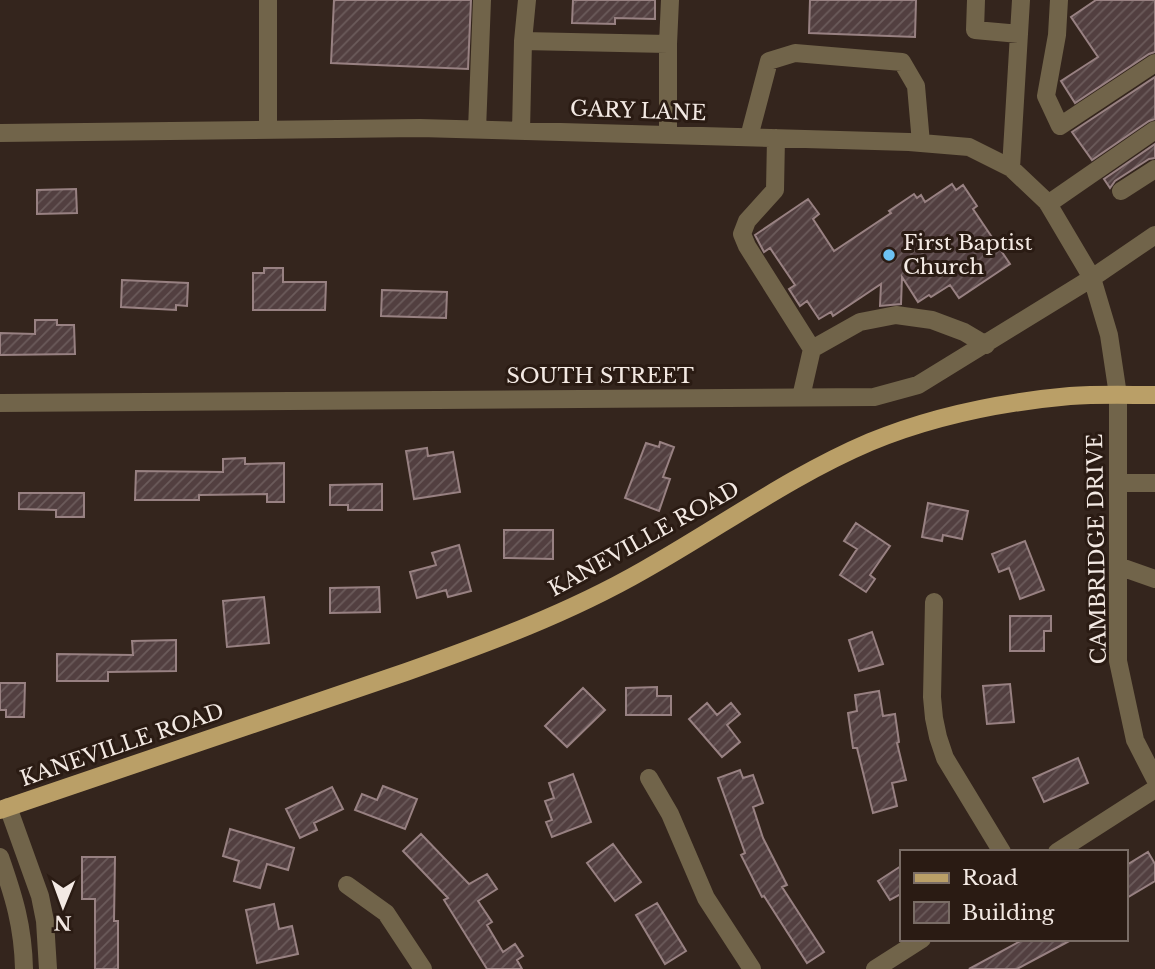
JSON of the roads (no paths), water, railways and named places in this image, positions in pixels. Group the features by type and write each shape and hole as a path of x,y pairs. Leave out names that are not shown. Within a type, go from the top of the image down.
{"main road":[{"name":"KANEVILLE ROAD","path":"4,809 406,672 532,625 642,572 811,470 871,442 911,428 998,405 1072,396 1155,395"}],"street":[{"path":"268,0 268,130"},
{"path":"477,130 482,0"},
{"path":"522,131 523,41 527,0"},
{"path":"668,135 670,0"},
{"path":"976,0 975,30 1019,34"},
{"path":"1011,169 1021,0"},
{"path":"1059,0 1057,35 1046,96 1060,127 1155,63"},
{"path":"523,41 668,44"},
{"path":"749,137 769,61 795,53 902,62 916,86 921,143"},
{"name":"GARY LANE","path":"0,133 420,128 749,137 969,147 1011,169 1048,204 1092,278 1109,335 1118,396"},
{"path":"1048,204 1155,130"},
{"path":"776,138 775,190 747,221 742,234 812,349 801,397"},
{"path":"1121,191 1155,169"},
{"name":"SOUTH STREET","path":"0,403 874,397 918,385 1092,278 1155,235"},
{"path":"812,349 860,322 896,315 932,320 964,332 985,345"},
{"name":"CAMBRIDGE DRIVE","path":"1118,396 1118,661 1135,740 1155,779"},
{"path":"1118,483 1155,483"},
{"path":"1118,566 1155,579"},
{"path":"934,603 932,697 938,737 945,758 1001,850"},
{"path":"649,778 670,814 706,898 752,969"},
{"path":"1060,850 1155,789"},
{"path":"4,809 40,896 45,921 48,969"},
{"path":"0,857 20,920 24,969"},
{"path":"347,885 386,913 423,969"},
{"path":"875,969 919,941"}],"place":[{"name":"First Baptist Church","path":"889,255"}]}
